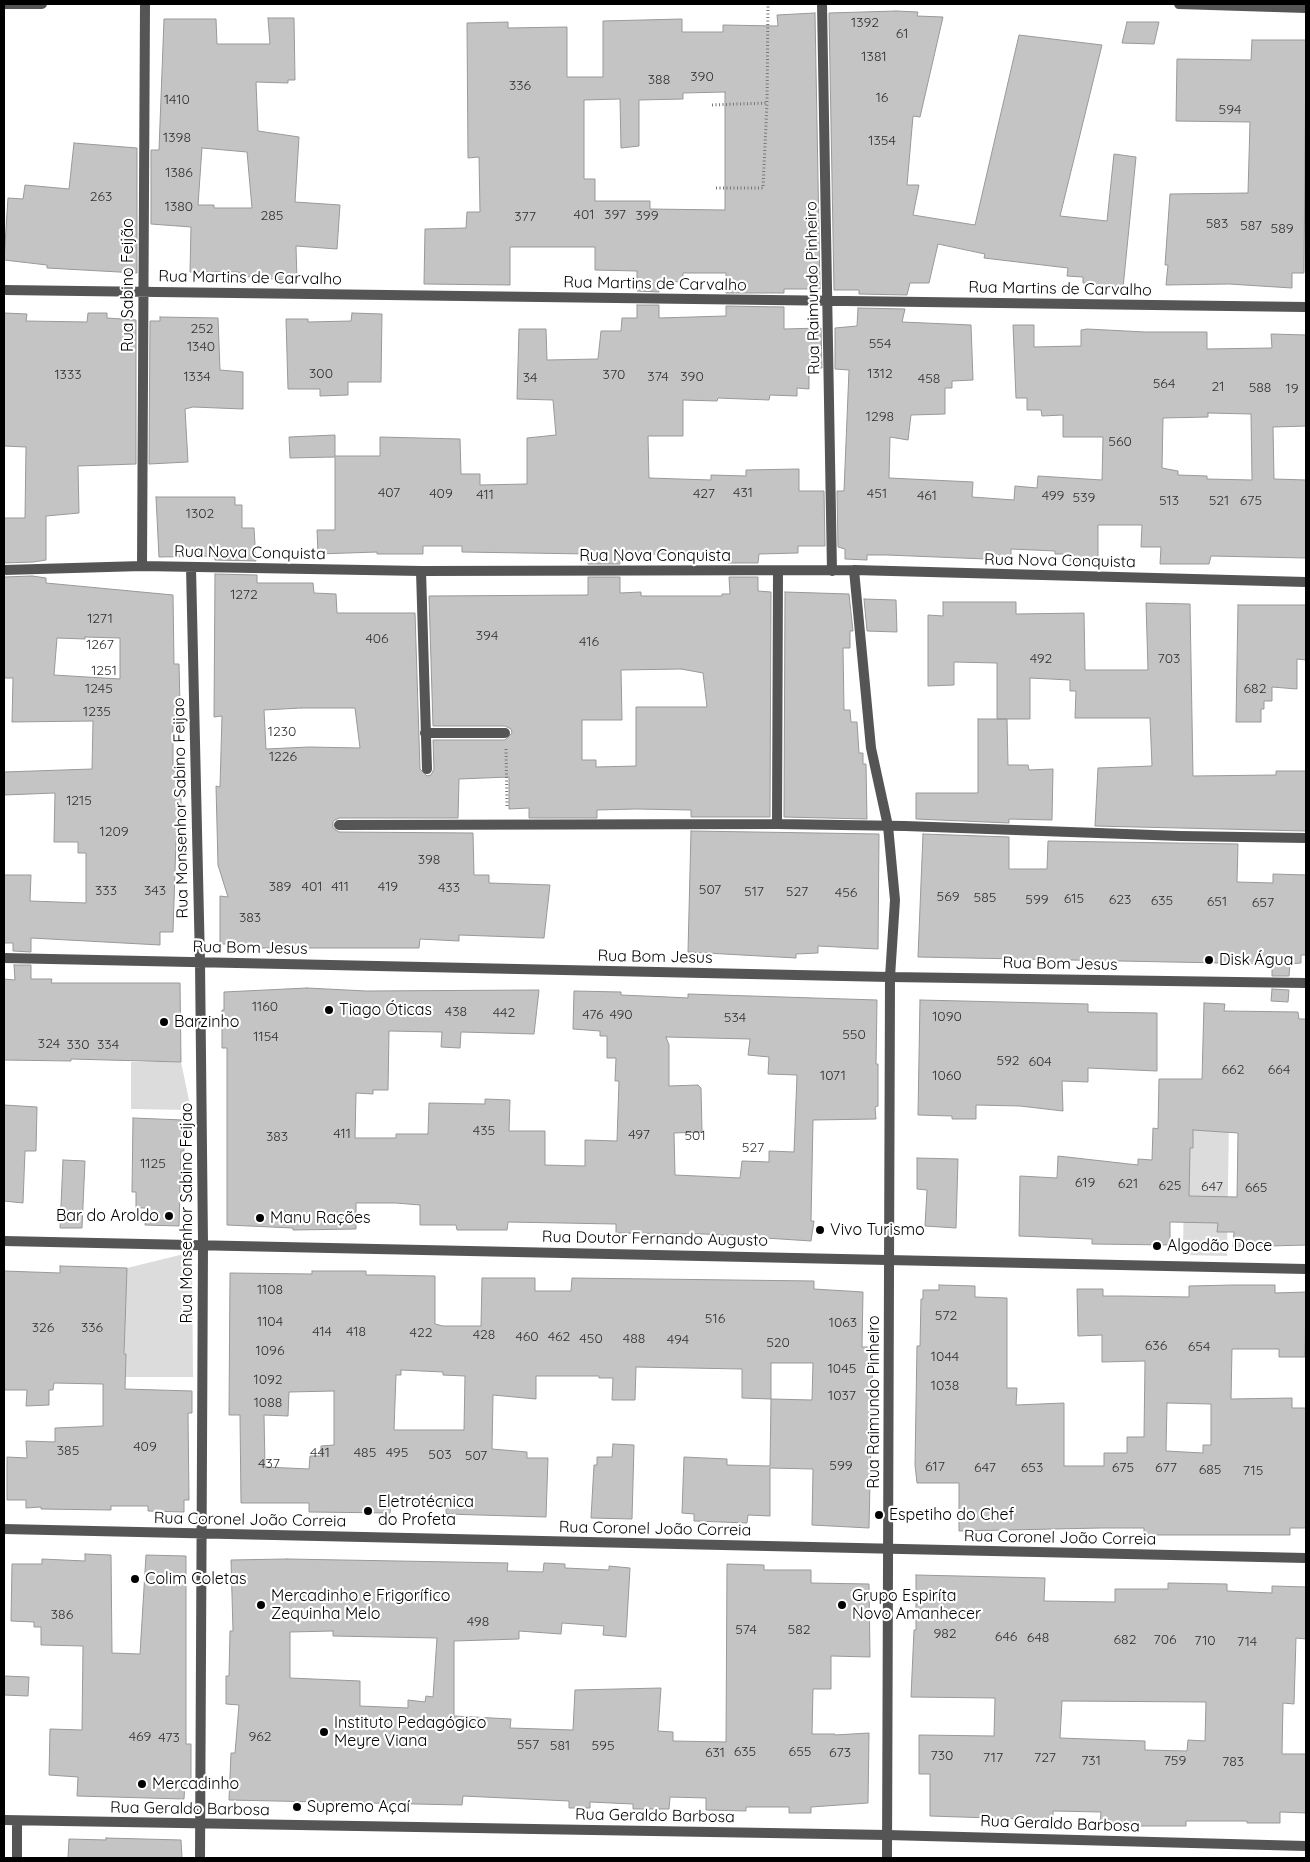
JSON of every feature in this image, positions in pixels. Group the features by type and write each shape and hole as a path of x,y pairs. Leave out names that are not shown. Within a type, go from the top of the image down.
{"street":[{"path":"4,4 42,4"},
{"name":"Rua Sabino Feijão","path":"142,566 145,4"},
{"name":"Rua Raimundo Pinheiro","path":"822,4 832,571"},
{"path":"1179,4 1306,8"},
{"name":"Rua Martins de Carvalho","path":"4,290 1306,307"},
{"name":"Rua Nova Conquista","path":"4,570 142,566 421,570 778,572 854,570 1306,582"},
{"name":"Rua Monsenhor Sabino Feijao","path":"191,567 200,962 203,1244 200,1858"},
{"path":"421,570 427,769"},
{"name":"Rua Raimundo Pinheiro","path":"854,570 871,748 888,826 895,900 890,977 887,1858"},
{"path":"777,824 778,572"},
{"path":"425,733 505,733"},
{"path":"340,825 777,824 1306,838"},
{"name":"Rua Bom Jesus","path":"4,958 890,977 1306,983"},
{"name":"Rua Doutor Fernando Augusto","path":"4,1241 1306,1269"},
{"name":"Rua Coronel João Correia","path":"4,1529 1306,1558"},
{"name":"Rua Geraldo Barbosa","path":"4,1820 887,1835 1306,1846"},
{"path":"17,1821 17,1858"}],"path":[{"path":"716,188 763,188 767,103 768,4"},
{"path":"712,105 767,103"},
{"path":"505,733 507,826"}],"shaded area":[{"path":"131,1062 181,1062 191,1110 131,1109"},
{"path":"1185,1117 1229,1118 1227,1256 1183,1255"},
{"path":"184,1254 192,1254 193,1377 126,1377 124,1333 127,1268"}],"building":[{"path":"918,12 917,16 943,17 920,117 913,116 907,185 919,185 913,215 975,225 1019,35 1102,45 1060,216 1107,221 1114,154 1136,157 1123,288 1083,283 1083,277 1067,276 1068,268 984,258 985,254 938,244 929,283 910,283 907,295 859,294 859,290 834,290 829,13"},
{"path":"815,13 820,289 784,289 784,293 726,293 726,273 683,273 683,282 659,281 659,292 637,291 637,271 595,270 595,247 510,247 510,285 424,284 425,229 466,228 467,212 480,212 479,157 468,158 467,23 508,22 508,28 567,27 567,77 603,77 603,21 682,19 682,32 723,32 723,25 778,26 777,15","holes":["725,92 725,210 650,209 650,201 595,201 595,179 584,179 584,100 620,99 621,148 639,146 639,100 683,99 683,93"]},
{"path":"268,18 294,18 295,80 288,80 288,83 256,82 258,131 299,137 295,202 340,205 337,249 296,246 297,281 239,276 239,272 190,272 191,227 151,224 151,150 159,150 164,19 216,19 217,44 270,44","holes":["202,148 247,152 252,208 214,208 214,205 198,205"]},
{"path":"1127,22 1159,22 1154,44 1122,43"},
{"path":"1252,40 1306,40 1304,273 1292,273 1292,288 1229,284 1166,285 1168,265 1165,265 1170,194 1248,193 1250,122 1176,121 1177,59 1251,60"},
{"path":"74,143 137,148 137,273 47,268 47,265 4,260 8,198 23,199 25,185 69,189"},
{"path":"637,305 659,305 659,318 726,316 726,306 784,307 784,329 821,328 822,368 809,367 809,389 797,388 797,396 770,395 769,400 718,398 717,401 683,400 683,436 648,436 649,478 711,480 711,475 746,476 746,470 799,469 799,491 824,491 825,546 798,546 798,553 759,554 758,563 728,563 728,554 619,554 620,564 588,564 588,554 462,552 462,546 423,546 423,554 377,554 377,552 318,554 317,530 335,530 335,457 290,458 289,437 335,435 335,456 380,456 380,437 460,439 461,474 480,474 480,485 527,484 527,438 556,435 553,400 517,399 519,329 546,329 547,360 598,359 601,331 621,331 622,318 637,318"},
{"path":"858,308 905,309 902,322 971,325 973,380 952,381 952,388 945,388 945,414 911,415 908,440 890,437 889,478 973,482 972,497 1014,500 1015,486 1037,488 1038,476 1102,480 1103,437 1063,437 1063,415 1042,416 1041,410 1027,410 1027,398 1016,398 1013,325 1034,325 1034,347 1081,346 1081,330 1087,329 1145,332 1207,332 1207,349 1272,348 1271,334 1306,335 1306,426 1273,427 1274,479 1306,480 1306,558 1211,556 1209,564 1160,564 1161,547 1141,547 1142,525 1098,525 1098,562 1070,562 1070,554 1055,554 1055,551 1011,549 1011,560 887,555 867,555 867,560 845,559 845,549 838,547 837,491 844,491 849,370 835,369 835,328 857,326","holes":["1208,413 1251,414 1252,480 1207,479 1207,476 1178,475 1178,471 1162,468 1163,418 1208,417"]},
{"path":"4,313 27,314 26,321 87,322 88,313 107,313 107,318 136,320 136,464 78,466 79,513 46,516 46,560 33,562 4,563 4,518 25,518 26,447 4,446"},
{"path":"352,313 382,314 381,382 348,382 348,395 320,396 320,389 288,389 286,319 308,319 308,322 351,321"},
{"path":"160,317 218,318 220,370 243,372 243,409 193,407 185,409 188,462 149,464 150,321 160,321"},
{"path":"156,497 235,497 235,505 242,505 242,528 254,528 256,561 215,560 215,556 159,557"},
{"path":"215,574 257,575 257,583 313,583 314,593 336,594 337,613 415,613 420,769 427,776 431,775 434,769 433,740 505,740 512,733 511,729 505,726 433,726 429,596 588,595 588,577 620,577 620,593 641,592 641,596 722,596 722,594 730,594 729,577 758,577 758,591 771,592 770,817 691,817 691,810 636,809 597,810 597,818 529,818 529,808 509,809 509,777 459,779 458,818 339,818 333,821 333,828 339,832 473,833 474,875 489,875 489,883 550,885 544,938 459,935 459,941 420,939 419,948 244,948 244,944 220,944 220,896 228,897 218,865 216,786 220,787 222,716 214,717","holes":["681,669 703,673 707,707 636,707 636,766 596,767 596,760 582,760 582,720 622,720 621,670","355,708 360,748 309,747 266,749 264,710"]},
{"path":"32,576 46,578 46,583 173,595 174,664 179,664 180,705 175,705 173,723 173,771 177,771 176,792 181,792 181,840 176,840 173,932 160,932 160,945 31,938 31,952 13,951 13,943 4,943 4,875 31,875 30,901 86,903 86,853 78,853 78,842 54,842 55,793 4,795 4,772 92,769 93,721 12,722 13,678 4,678 4,577","holes":["57,638 120,638 120,679 54,675"]},
{"path":"785,592 849,594 853,631 850,631 850,648 843,648 844,710 850,710 851,722 857,722 859,753 863,753 863,764 866,764 867,819 784,817"},
{"path":"864,599 896,600 897,632 867,631"},
{"path":"943,602 1016,602 1016,614 1084,613 1085,670 1148,670 1146,603 1190,604 1193,776 1276,775 1276,771 1306,771 1306,831 1095,826 1098,768 1152,766 1150,718 1075,718 1076,691 1070,691 1070,680 1030,678 1030,719 997,719 997,663 954,662 954,685 928,686 928,615 943,616"},
{"path":"1238,605 1306,605 1306,660 1297,659 1297,689 1272,687 1272,701 1264,701 1264,709 1261,709 1261,722 1236,722"},
{"path":"978,719 1007,719 1008,765 1028,765 1029,770 1053,769 1052,820 1009,819 1009,823 916,819 916,793 978,793"},
{"path":"691,831 879,834 878,949 818,946 818,953 796,954 796,958 688,952"},
{"path":"923,834 1009,837 1009,869 1047,869 1048,841 1238,844 1237,882 1273,883 1273,874 1306,875 1306,955 1301,955 1301,963 1290,964 1289,976 1272,976 1272,964 918,957"},
{"path":"14,965 31,965 31,979 52,979 51,983 180,983 181,1062 71,1059 71,1061 4,1060 4,979 15,980"},
{"path":"307,988 366,991 539,990 534,1034 461,1032 460,1048 441,1047 442,1032 389,1031 388,1090 373,1090 373,1094 356,1093 355,1138 396,1138 396,1134 428,1134 429,1103 485,1104 485,1099 510,1100 509,1131 545,1131 545,1165 585,1166 585,1140 617,1141 619,1081 615,1081 616,1058 607,1058 607,1036 600,1036 600,1031 573,1029 574,991 621,992 621,995 688,998 688,994 877,1000 876,1064 878,1064 878,1106 875,1107 876,1119 813,1120 811,1221 814,1221 811,1241 705,1234 616,1233 616,1224 508,1222 507,1230 457,1230 456,1225 420,1225 420,1205 396,1203 356,1203 356,1229 293,1230 293,1228 227,1225 227,1048 222,1048 224,992","holes":["666,1037 750,1039 748,1055 769,1057 768,1074 797,1075 794,1152 769,1151 769,1162 742,1161 740,1178 675,1175 674,1133 702,1132 701,1088 698,1085 669,1086 669,1045"]},
{"path":"1272,989 1289,990 1288,1002 1271,1001"},
{"path":"920,1000 1088,1004 1088,1012 1157,1013 1157,1071 1088,1068 1088,1082 1062,1081 1063,1111 1020,1106 976,1105 976,1119 952,1119 952,1116 918,1115"},
{"path":"1204,1003 1225,1004 1224,1011 1298,1012 1299,1019 1306,1019 1306,1245 1233,1247 1234,1232 1217,1232 1218,1223 1170,1222 1170,1245 1092,1244 1092,1239 1019,1236 1020,1176 1057,1178 1058,1156 1138,1165 1138,1159 1152,1160 1153,1128 1158,1129 1159,1079 1202,1079","holes":["1193,1130 1238,1133 1237,1197 1189,1196 1190,1148 1193,1148"]},
{"path":"4,1105 37,1107 36,1151 25,1151 23,1203 4,1201"},
{"path":"133,1118 183,1120 184,1151 181,1151 179,1226 145,1225 146,1208 136,1208 136,1192 132,1192"},
{"path":"917,1158 958,1159 956,1228 925,1226 927,1190 917,1189"},
{"path":"63,1160 85,1161 82,1228 60,1228"},
{"path":"60,1266 127,1268 124,1354 126,1354 125,1389 192,1391 192,1413 188,1413 189,1500 184,1500 184,1512 148,1511 148,1506 111,1506 111,1510 26,1508 26,1500 7,1500 7,1457 27,1458 26,1441 55,1442 55,1428 103,1426 103,1384 54,1383 53,1390 49,1390 49,1405 26,1406 27,1390 4,1390 4,1271 60,1273"},
{"path":"312,1271 366,1271 366,1275 435,1276 435,1324 443,1326 481,1326 482,1278 535,1278 535,1291 571,1291 572,1278 814,1281 814,1289 863,1292 862,1347 873,1347 869,1528 812,1525 813,1469 770,1468 770,1516 748,1515 747,1523 694,1521 694,1514 682,1513 684,1457 727,1459 727,1465 770,1466 771,1399 742,1398 742,1369 636,1367 635,1400 612,1400 613,1378 599,1378 599,1376 536,1376 536,1399 493,1395 492,1449 527,1452 527,1458 548,1458 546,1517 446,1514 446,1504 391,1501 390,1513 309,1512 309,1503 241,1503 240,1415 229,1415 230,1273 312,1274","holes":["771,1363 813,1363 812,1400 771,1399","401,1370 443,1372 443,1375 465,1376 464,1430 394,1430 396,1375 401,1375","334,1391 334,1445 321,1446 321,1456 310,1456 309,1469 265,1467 264,1415 288,1416 289,1392"]},
{"path":"939,1285 975,1286 975,1297 1007,1298 1007,1388 1017,1388 1016,1405 1064,1403 1064,1466 1104,1466 1104,1453 1127,1453 1127,1437 1144,1437 1145,1361 1102,1362 1102,1335 1078,1336 1077,1289 1103,1289 1103,1296 1189,1297 1189,1286 1233,1285 1275,1285 1275,1293 1306,1292 1305,1357 1279,1357 1279,1349 1232,1349 1231,1399 1292,1398 1292,1408 1306,1408 1306,1528 1290,1528 1290,1535 1144,1535 1144,1528 959,1531 959,1483 917,1483 915,1465 917,1346 920,1346 921,1299 923,1299 923,1290 939,1290","holes":["1167,1403 1211,1404 1211,1445 1203,1445 1203,1453 1166,1451"]},
{"path":"613,1444 634,1445 632,1519 591,1518 594,1465 597,1465 597,1457 612,1457"},
{"path":"85,1554 111,1555 112,1653 140,1654 146,1555 186,1556 186,1744 191,1744 191,1782 185,1782 184,1799 77,1796 78,1777 49,1775 50,1729 82,1730 83,1646 41,1645 41,1627 34,1627 34,1622 11,1621 12,1564 42,1564 42,1559 85,1561"},
{"path":"287,1559 508,1563 507,1571 543,1572 544,1563 565,1564 565,1568 609,1570 609,1566 630,1568 626,1637 603,1635 604,1626 562,1623 561,1634 519,1631 519,1639 454,1641 454,1716 511,1719 510,1728 573,1730 575,1690 661,1688 658,1731 673,1732 673,1741 726,1742 727,1564 764,1565 764,1570 811,1570 811,1583 869,1584 870,1657 831,1656 831,1689 813,1689 812,1734 869,1733 868,1803 811,1807 811,1813 789,1813 789,1807 746,1807 746,1811 706,1810 706,1798 670,1797 669,1809 633,1809 633,1804 590,1802 590,1808 569,1808 569,1801 463,1796 462,1805 229,1800 231,1753 235,1753 239,1705 226,1704 226,1676 229,1676 230,1631 233,1631 231,1560","holes":["333,1631 333,1636 437,1638 433,1697 426,1696 425,1702 408,1700 408,1708 360,1706 360,1681 290,1678 290,1632"]},
{"path":"916,1575 1045,1578 1044,1601 1115,1602 1115,1589 1168,1589 1168,1583 1227,1584 1227,1591 1272,1593 1272,1586 1306,1587 1306,1639 1296,1638 1294,1704 1283,1703 1282,1754 1306,1754 1306,1813 1280,1812 1280,1823 1186,1821 1186,1826 1131,1826 1131,1823 1100,1822 1101,1812 1053,1811 1053,1820 930,1816 930,1774 919,1774 919,1735 994,1736 995,1698 911,1697 914,1630 916,1630","holes":["1062,1701 1206,1702 1205,1741 1188,1740 1187,1751 1145,1750 1145,1741 1060,1738"]},
{"path":"4,1676 29,1677 28,1696 4,1695"},
{"path":"106,1838 181,1840 182,1858 68,1858 69,1839 106,1840"}],"place":[{"name":"Disk Água","path":"1209,960"},
{"name":"Tiago Óticas","path":"329,1010"},
{"name":"Barzinho","path":"164,1022"},
{"name":"Bar do Aroldo","path":"169,1216"},
{"name":"Manu Rações","path":"260,1218"},
{"name":"Vivo Turismo","path":"820,1230"},
{"name":"Algodão Doce","path":"1157,1246"},
{"name":"Eletrotécnica do Profeta","path":"368,1511"},
{"name":"Espetiho do Chef","path":"879,1515"},
{"name":"Colim Coletas","path":"135,1579"},
{"name":"Mercadinho e Frigorífico Zequinha Melo","path":"261,1605"},
{"name":"Grupo Espiríta Novo Amanhecer","path":"842,1605"},
{"name":"Instituto Pedagógico Meyre Viana","path":"324,1732"},
{"name":"Mercadinho","path":"142,1784"},
{"name":"Supremo Açaí","path":"297,1807"}]}
